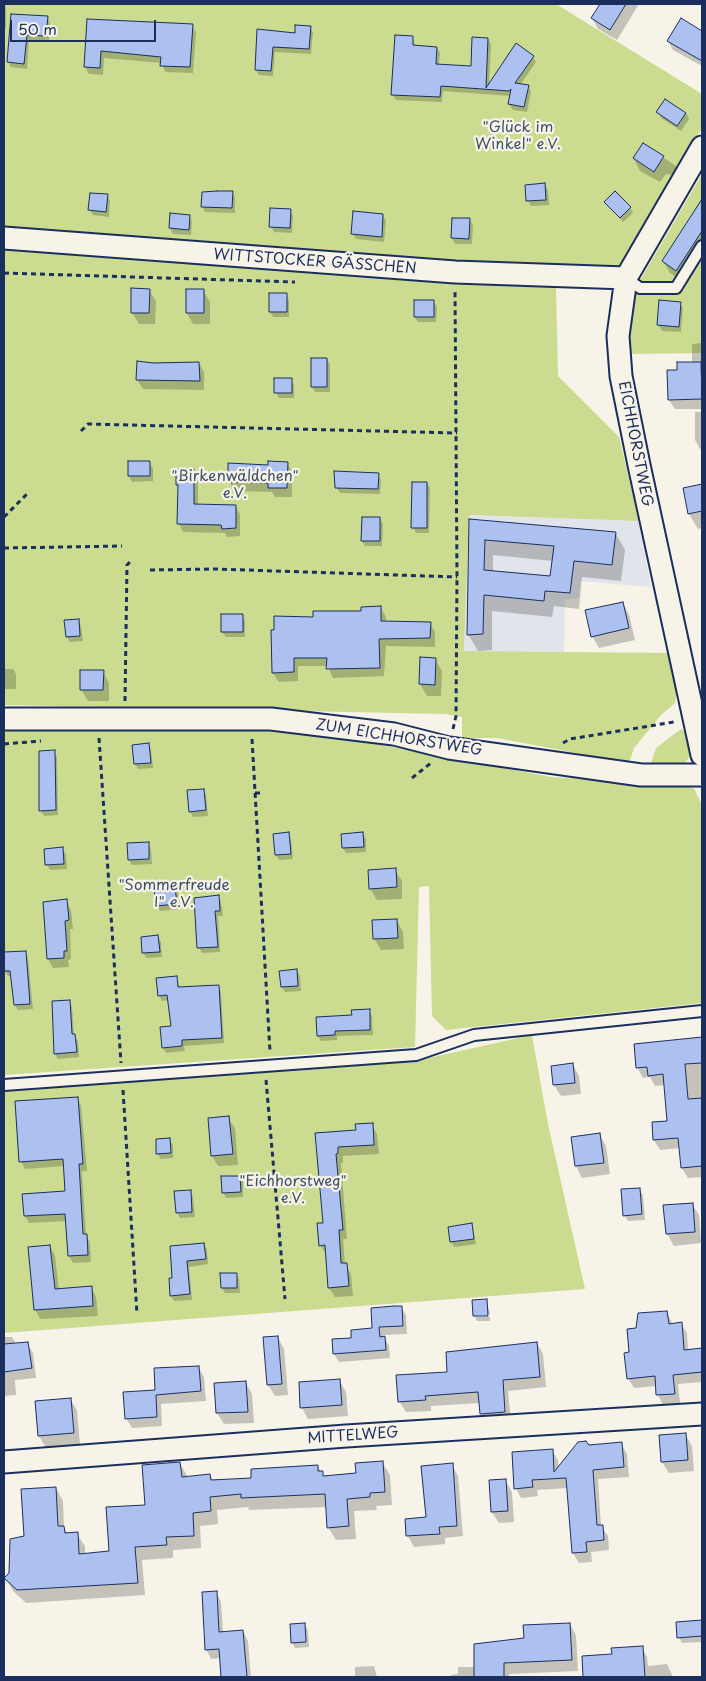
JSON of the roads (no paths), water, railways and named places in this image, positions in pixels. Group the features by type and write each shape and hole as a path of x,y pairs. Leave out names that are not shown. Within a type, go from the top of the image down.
{"street":[{"name":"EICHHORSTWEG","path":"702,147 626,278 618,336 621,376 702,755"},
{"name":"WITTSTOCKER GÄSSCHEN","path":"4,238 445,271 626,278"},
{"name":"ZUM EICHHORSTWEG","path":"4,719 271,719 394,734 449,748 641,775 702,775"},
{"name":"MITTELWEG","path":"4,1462 346,1436 702,1414"}],"lane":[{"path":"626,278 640,288 676,288 702,246"},
{"path":"4,1085 416,1055 474,1035 702,1011"}],"park label":[{"name":"\"Glück im Winkel\" e.V.","path":"518,136"},
{"name":"\"Birkenwäldchen\" e.V.","path":"235,486"},
{"name":"\"Sommerfreude I\" e.V.","path":"174,894"},
{"name":"\"Eichhorstweg\" e.V.","path":"293,1190"}]}
